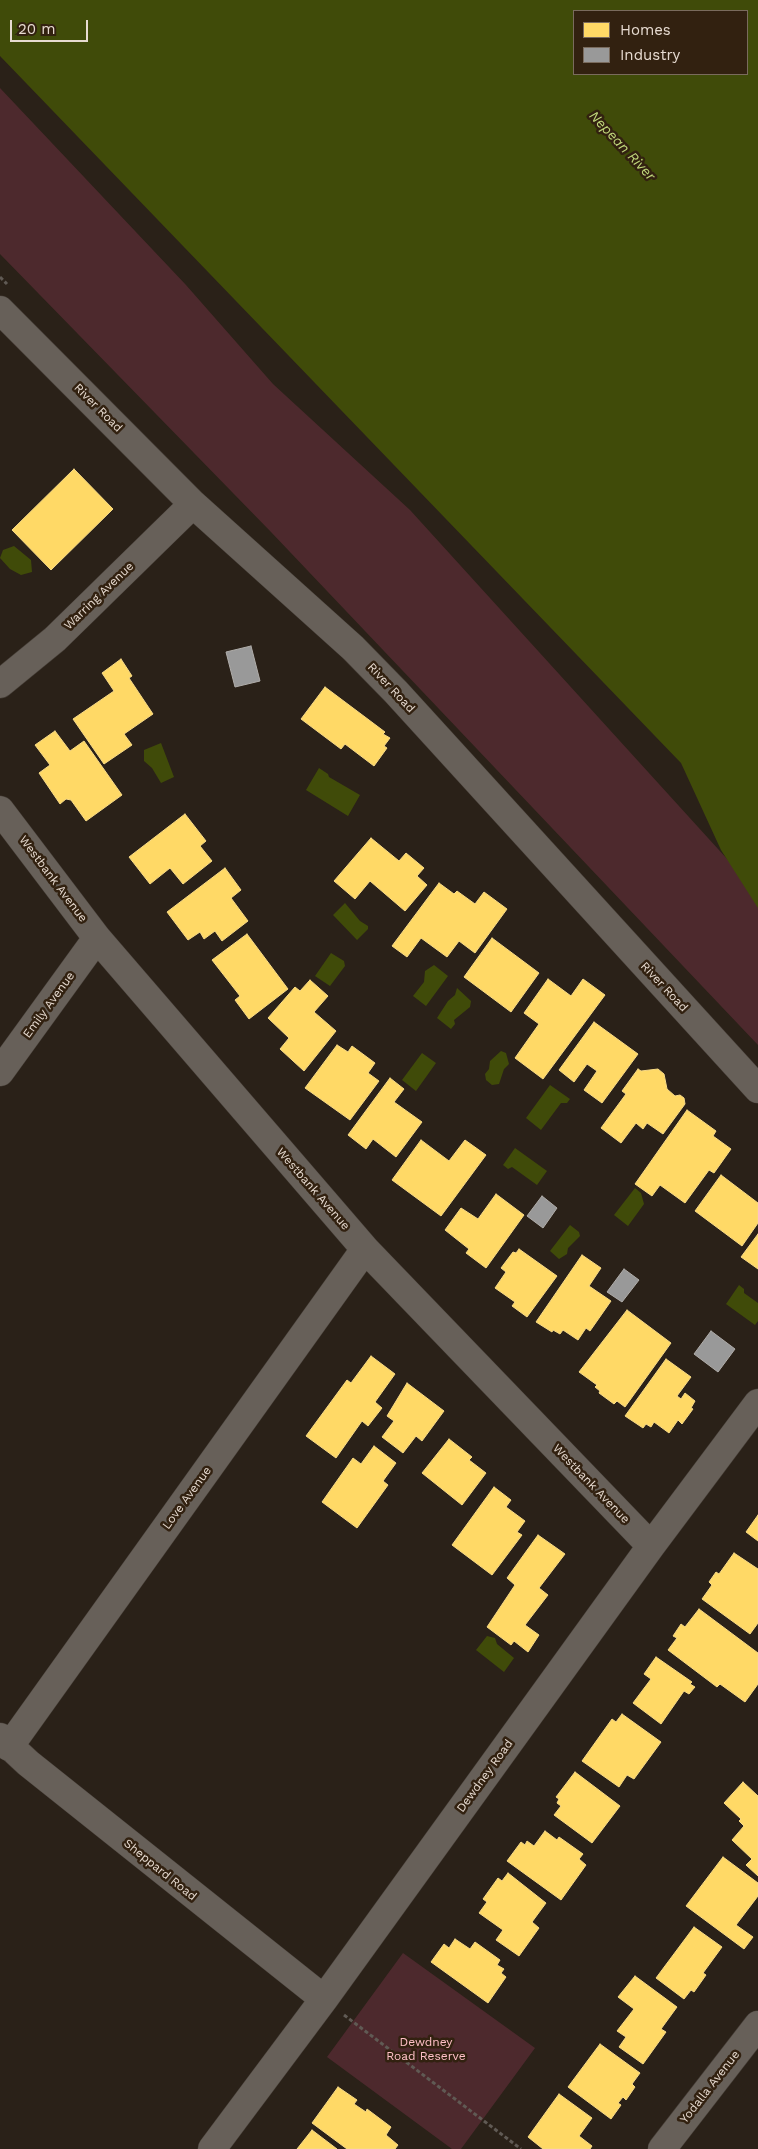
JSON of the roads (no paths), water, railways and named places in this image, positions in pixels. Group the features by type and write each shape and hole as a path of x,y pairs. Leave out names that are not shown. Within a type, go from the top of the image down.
{"street":[{"name":"River Road","path":"0,310 193,504 353,648 396,692 758,1089"},
{"name":"Warring Avenue","path":"0,684 55,639 193,504"},
{"name":"Westbank Avenue","path":"0,810 97,938 365,1250 651,1546"},
{"name":"Emily Avenue","path":"0,1072 97,938"},
{"name":"Love Avenue","path":"5,1742 365,1250"},
{"name":"Dewdney Road","path":"212,2149 324,1999 651,1546 758,1403"},
{"name":"Sheppard Road","path":"5,1742 177,1884 324,1999"},
{"name":"Yodalla Avenue","path":"662,2149 758,2024"}],"water":[{"name":"Nepean River","path":"0,0 758,0 758,908 721,850 681,763 0,56"},
{"path":"14,546 31,560 32,572 21,575 10,569 0,558 3,550"},
{"path":"161,743 174,777 161,783 152,768 144,761 144,750"},
{"path":"319,768 328,774 329,777 360,795 348,816 306,790"},
{"path":"345,903 360,921 368,926 368,929 357,940 333,915"},
{"path":"331,953 344,961 345,966 330,986 315,976"},
{"path":"434,965 448,976 426,1006 413,996 424,982 425,971"},
{"path":"457,988 471,1001 470,1007 454,1020 455,1024 451,1029 437,1018 448,1001 455,995"},
{"path":"501,1051 506,1053 509,1064 504,1069 499,1084 492,1085 486,1080 485,1074 489,1069 490,1061"},
{"path":"422,1053 436,1063 416,1091 402,1080"},
{"path":"550,1085 570,1099 567,1103 561,1103 541,1130 526,1118"},
{"path":"515,1148 547,1171 537,1185 512,1167 508,1169 503,1165"},
{"path":"635,1188 641,1193 644,1204 628,1226 614,1215"},
{"path":"570,1225 579,1232 580,1236 568,1248 567,1254 559,1259 550,1251"},
{"path":"739,1285 744,1289 744,1293 758,1303 758,1321 755,1325 726,1304"},
{"path":"487,1636 495,1638 497,1644 514,1658 504,1672 476,1650"}],"park label":[{"name":"Dewdney Road Reserve","path":"426,2049"}]}
